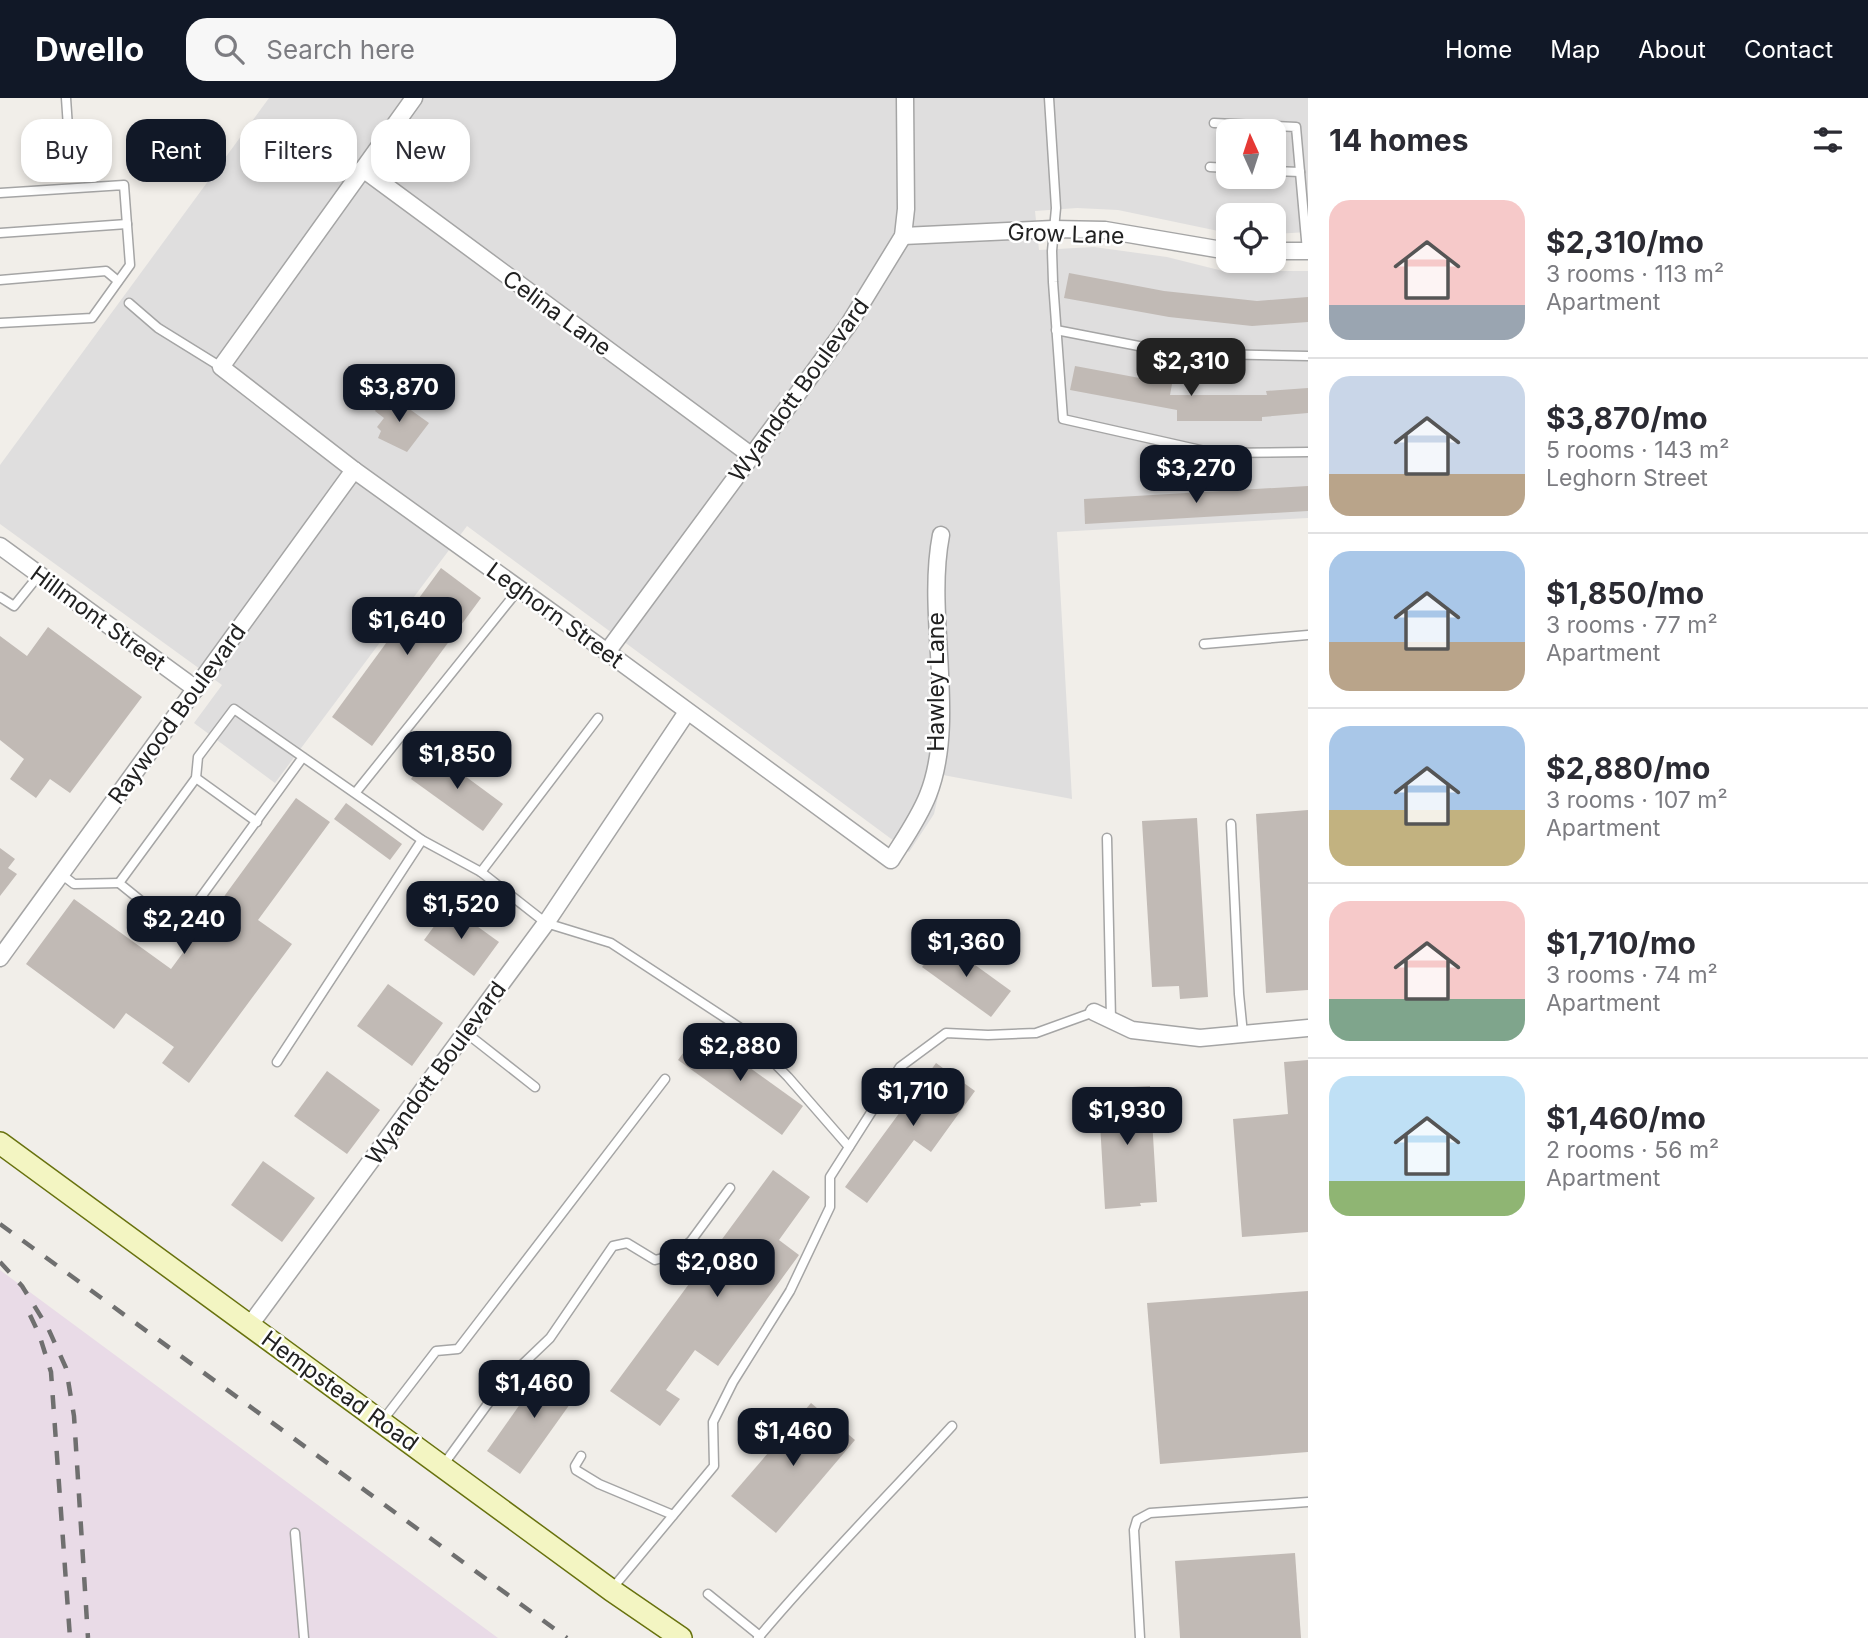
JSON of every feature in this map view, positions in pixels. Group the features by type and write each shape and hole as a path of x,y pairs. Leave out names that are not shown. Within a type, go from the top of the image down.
{"main road":[{"name":"Hempstead Road","path":"0,1143 611,1590 681,1638"}],"street":[{"path":"220,367 414,98"},
{"name":"Wyandott Boulevard","path":"607,652 849,324 903,236 906,198 905,98"},
{"name":"Celina Lane","path":"363,169 752,456"},
{"name":"Grow Lane","path":"903,236 1053,229 1105,230 1216,249"},
{"path":"1286,251 1308,251"},
{"name":"Leghorn Street","path":"220,367 354,470 891,860"},
{"name":"Raywood Boulevard","path":"0,958 354,470"},
{"name":"Hawley Lane","path":"891,860 920,814 929,794 935,769 940,711 935,581 941,535"},
{"name":"Hillmont Street","path":"0,546 196,689"},
{"name":"Wyandott Boulevard","path":"250,1325 546,923 687,712"},
{"path":"1094,1012 1132,1030 1200,1038 1308,1028"}],"lane":[{"path":"66,98 67,119"},
{"path":"1049,98 1056,208 1052,271 1063,419 1214,453 1308,452"},
{"path":"1213,123 1296,127 1308,251"},
{"path":"1210,167 1216,167"},
{"path":"1286,171 1300,172"},
{"path":"0,192 124,185 130,265 92,318 0,323"},
{"path":"0,233 127,224"},
{"path":"0,280 106,271 118,281"},
{"path":"129,303 168,334 220,367"},
{"path":"1056,330 1149,348 1209,354 1308,356"},
{"path":"0,597 14,606 39,575"},
{"path":"356,792 519,589"},
{"path":"1204,644 1308,635"},
{"path":"119,883 196,778 198,757 234,709 422,840 481,872 546,923 611,943 739,1027 788,1076 849,1147"},
{"path":"481,872 598,718"},
{"path":"61,874 74,884 119,883 177,930 303,757"},
{"path":"196,778 257,822"},
{"path":"1231,824 1243,1034"},
{"path":"1107,838 1111,1019"},
{"path":"277,1062 422,840"},
{"path":"611,1590 714,1466 713,1422 733,1382 790,1291 830,1207 830,1177 900,1067 946,1033 1036,1033 1094,1012"},
{"path":"465,1032 536,1087"},
{"path":"381,1422 436,1351 458,1349 664,1079"},
{"path":"442,1466 503,1383 550,1338 613,1246 627,1243 655,1260 674,1255 691,1241 730,1188"},
{"path":"709,1594 759,1637 800,1588 952,1426"},
{"path":"581,1456 575,1466 576,1470 599,1484 673,1515"},
{"path":"1140,1638 1134,1530 1137,1520 1150,1513 1308,1502"},
{"path":"295,1533 304,1638"}],"shaded area":[{"path":"269,98 1308,98 1308,232 1286,233 1286,203 1216,203 1216,230 1118,210 1077,208 1035,211 1039,250 1094,247 1167,257 1216,269 1216,273 1308,271 1308,518 1057,532 1072,799 943,775 934,814 909,852 467,526 275,783 194,723 222,685 0,524 0,465 207,182 226,182 226,157 240,138 240,182 357,182 357,119 254,119"},
{"path":"0,1270 498,1638 0,1638"}],"building":[{"path":"1069,273 1164,291 1257,301 1308,297 1308,322 1252,326 1169,317 1064,298"},
{"path":"1075,366 1172,384 1170,395 1267,395 1266,391 1308,388 1308,413 1262,417 1262,421 1177,421 1177,410 1070,390"},
{"path":"387,393 429,423 407,452 378,438 381,431 377,427 384,418 375,411"},
{"path":"1308,486 1308,511 1085,524 1084,499"},
{"path":"441,568 481,598 372,746 332,717"},
{"path":"48,627 142,697 70,793 50,779 36,798 10,779 24,759 0,740 0,636 27,656"},
{"path":"431,751 503,804 483,831 411,779"},
{"path":"296,798 330,822 258,920 292,944 189,1083 162,1063 174,1047 126,1013 114,1029 26,964 74,899 171,969"},
{"path":"346,803 402,844 390,860 334,819"},
{"path":"1308,810 1308,990 1266,993 1256,814"},
{"path":"1197,818 1208,997 1180,999 1179,986 1152,987 1142,821"},
{"path":"0,848 15,859 8,868 17,874 0,896"},
{"path":"449,906 499,942 474,976 424,940"},
{"path":"942,941 1011,991 991,1017 922,967"},
{"path":"388,984 443,1023 412,1066 357,1026"},
{"path":"699,1031 803,1106 782,1135 678,1060"},
{"path":"1308,1060 1308,1232 1242,1237 1233,1119 1288,1114 1284,1062"},
{"path":"936,1063 975,1091 931,1152 914,1140 867,1203 845,1187"},
{"path":"327,1071 380,1110 347,1154 294,1116"},
{"path":"1150,1086 1157,1202 1105,1209 1098,1089"},
{"path":"263,1161 315,1198 282,1242 231,1205"},
{"path":"773,1170 810,1197 779,1240 799,1255 718,1366 695,1350 666,1390 680,1399 660,1426 610,1391"},
{"path":"1308,1291 1308,1452 1160,1464 1147,1303"},
{"path":"547,1366 580,1390 520,1474 487,1451"},
{"path":"811,1403 855,1440 776,1533 731,1496"},
{"path":"1295,1553 1301,1638 1180,1638 1175,1561"}],"railway":[{"path":"0,1224 567,1638"},
{"path":"0,1262 22,1286 48,1328 66,1368 74,1416 88,1638"},
{"path":"30,1315 51,1372 70,1638"}]}
